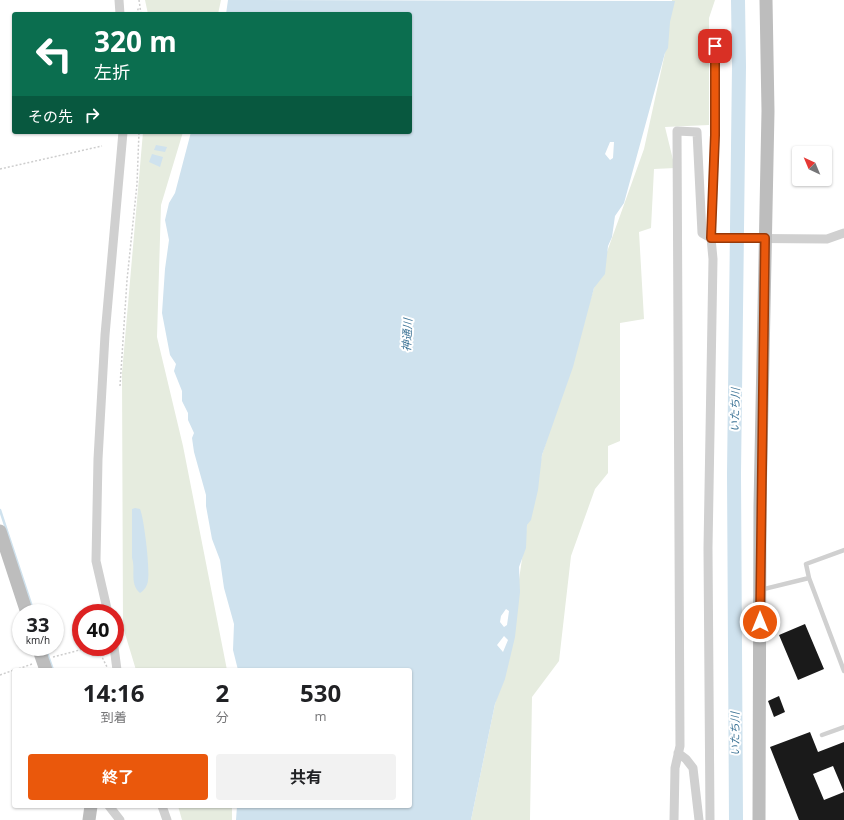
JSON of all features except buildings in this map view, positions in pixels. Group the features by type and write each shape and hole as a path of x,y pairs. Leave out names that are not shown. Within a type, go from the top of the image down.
{"street":[{"path":"119,0 120,12"},
{"path":"759,820 760,238 768,111 766,0"},
{"path":"710,820 708,548 714,238 715,46"},
{"path":"674,820 675,768 680,731 677,131 696,132 702,233 714,238 827,239 844,233"},
{"path":"106,604 96,560 98,459 106,320 123,134"},
{"path":"0,531 24,604"},
{"path":"115,656 117,668"},
{"path":"678,754 686,759 693,768 699,820"},
{"path":"89,820 91,808"},
{"path":"111,808 120,820"},
{"path":"163,808 167,820"}],"lane":[{"path":"844,550 806,564 809,578 844,671"},
{"path":"760,590 809,578"},
{"path":"822,735 844,727"}],"path":[{"path":"139,0 141,12"},
{"path":"137,12 140,6"},
{"path":"120,386 127,280 137,184 139,134"},
{"path":"0,169 102,146"},
{"path":"24,668 47,663 72,654"},
{"path":"102,656 108,668"},
{"path":"0,675 12,671"}],"shaded area":[{"path":"145,0 221,0 218,12 148,12"},
{"path":"672,0 715,0 709,18 709,125 665,127 675,168 654,169 651,228 639,232 644,319 620,323 620,441 608,446 608,473 595,489 571,556 559,661 532,697 530,820 471,820 495,704 507,661 527,525 542,455 594,288 644,149 665,53"},
{"path":"143,134 182,134 161,205 157,337 183,446 227,668 135,668 124,630 122,373"},
{"path":"179,808 232,808 232,820 182,820"}],"water":[{"name":"神通川","path":"228,0 675,1 670,22 668,48 665,53 624,203 615,216 612,237 608,246 605,274 594,288 573,367 542,455 538,490 531,520 527,525 526,548 519,567 520,592 515,637 505,679 495,704 471,820 236,820 237,808 412,808 412,668 238,668 233,650 234,624 224,588 220,560 212,539 206,506 206,495 194,452 192,438 194,433 188,420 188,413 182,401 182,391 174,371 176,364 170,355 162,313 165,269 169,240 165,220 169,203 175,193 190,134 412,134 412,12 226,12","holes":["610,142 614,142 613,158 610,160 605,154","506,609 509,611 507,625 504,627 500,622 501,616","504,636 508,640 503,652 497,645"]},
{"path":"156,145 167,147 165,152 154,150"},
{"path":"152,154 163,157 160,167 149,162"},
{"path":"132,509 140,509 142,514 148,565 147,584 140,593 134,581 132,558"}],"waterway":[{"name":"いたち川","path":"736,820 734,474 739,66 738,0"},
{"path":"0,510 31,604"},
{"path":"48,656 52,668"}],"route":[{"path":"715,46 715,135 711,238 765,238 760,506 760,622"}]}
